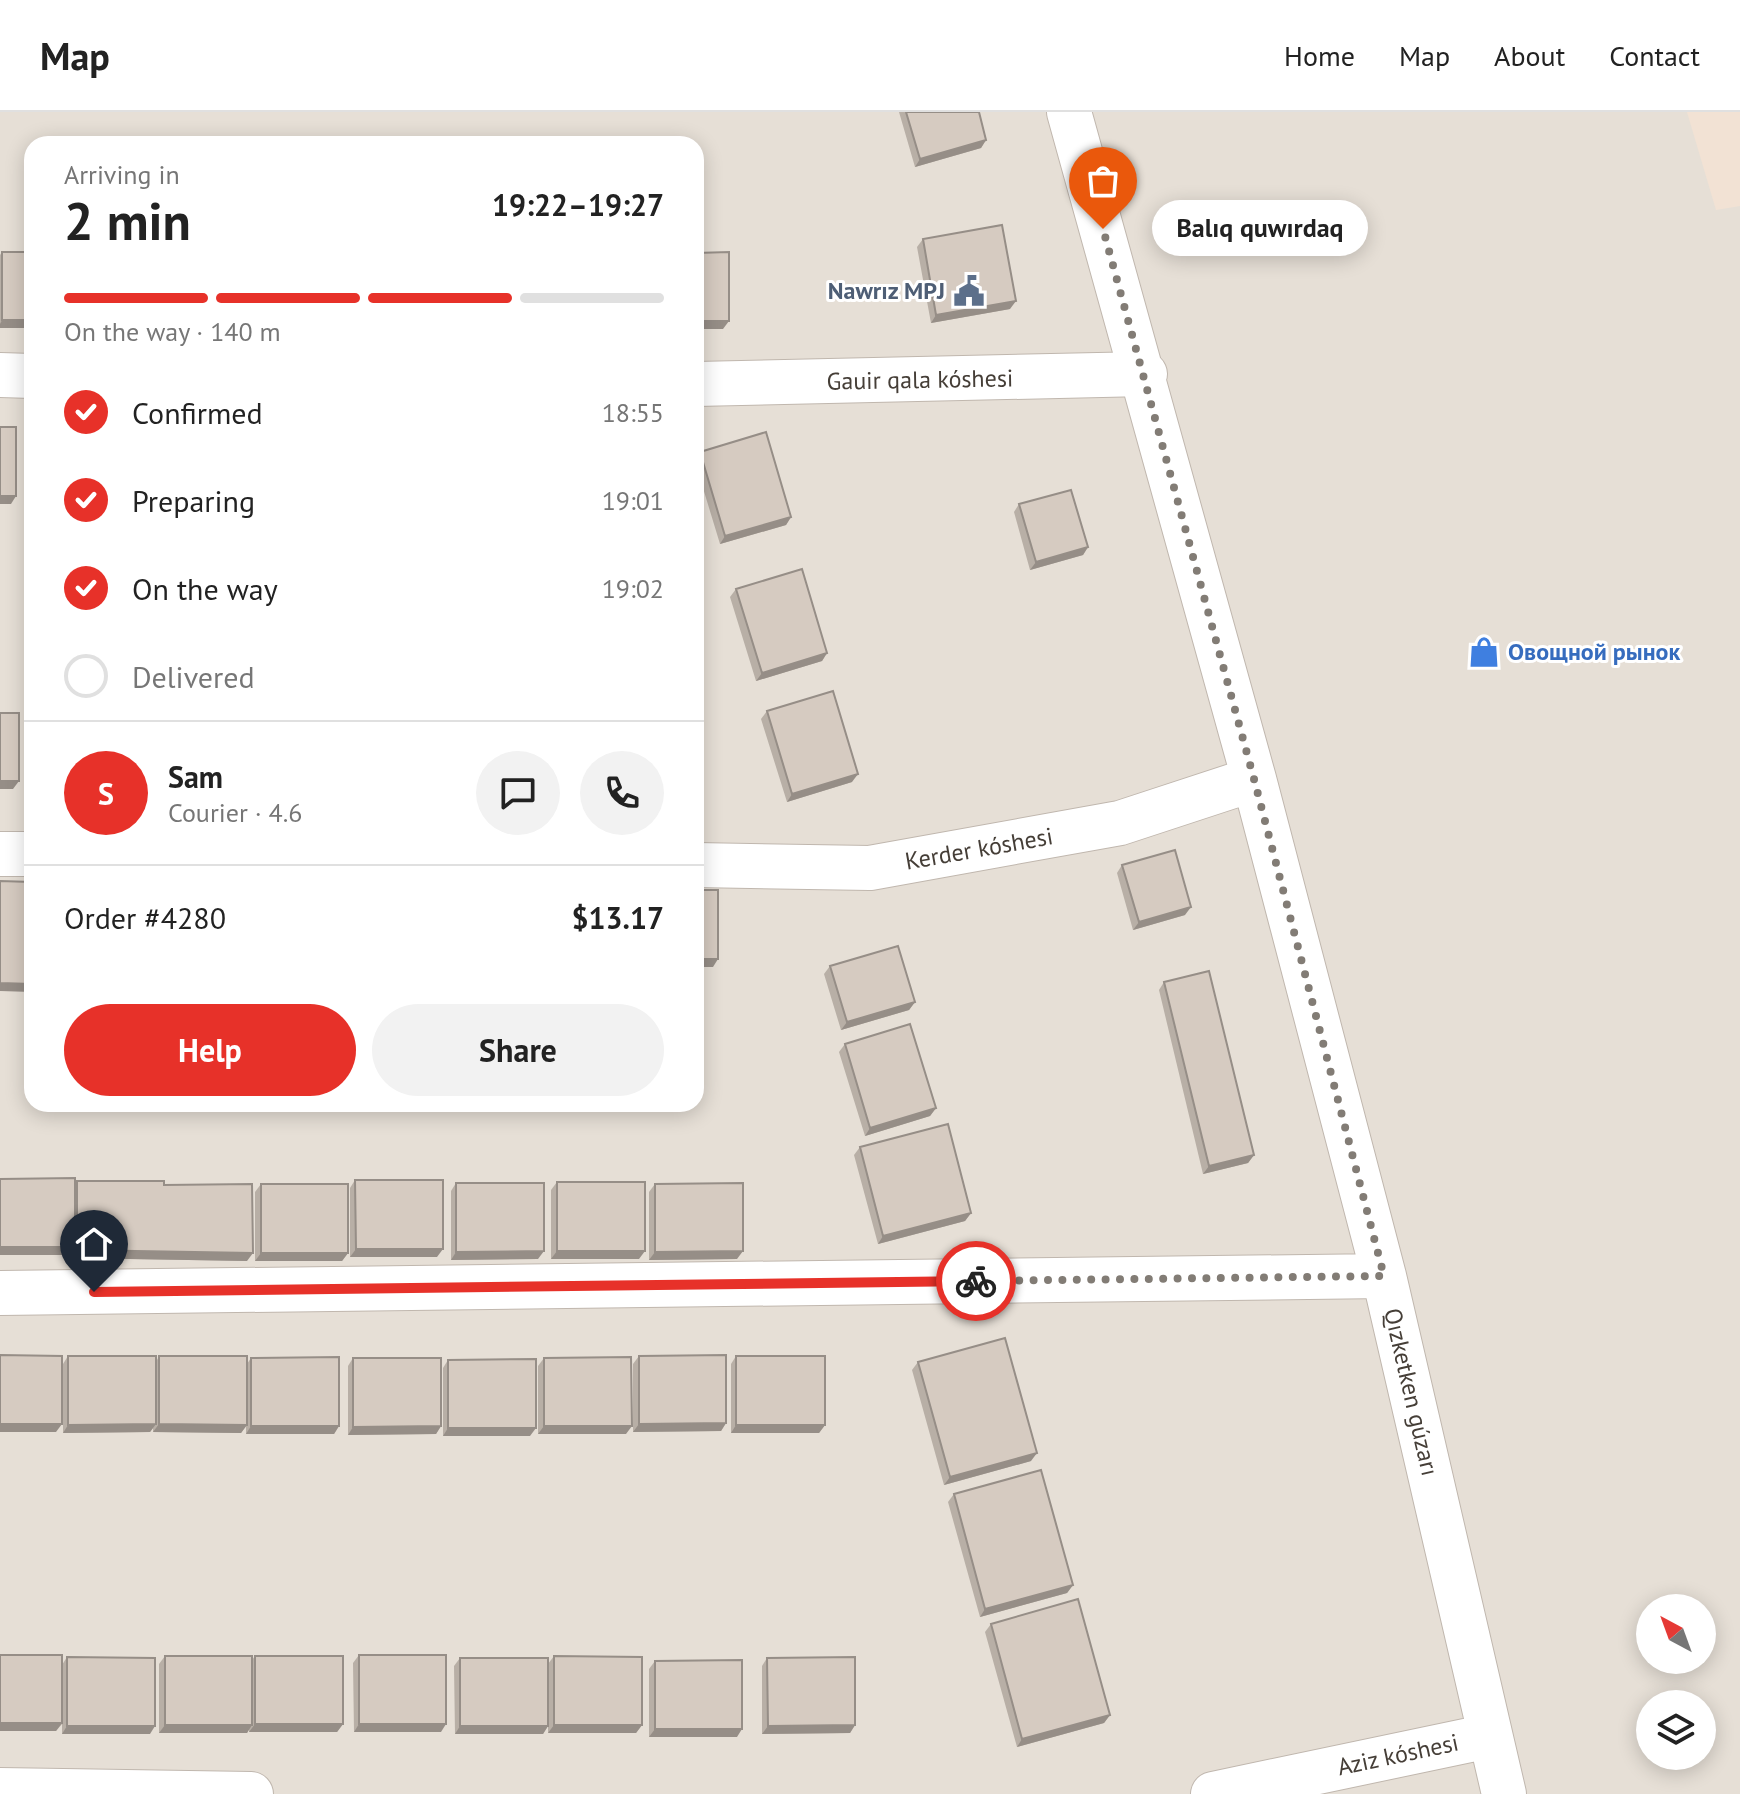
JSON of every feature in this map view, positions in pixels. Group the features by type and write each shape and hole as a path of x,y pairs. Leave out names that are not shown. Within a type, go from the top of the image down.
{"street":[{"name":"Qızketken gúzarı","path":"1069,112 1145,374 1384,1276 1504,1794"},
{"name":"Gauir qala kóshesi","path":"704,384 1145,374"},
{"path":"0,375 24,376"},
{"name":"Kerder kóshesi","path":"704,865 870,868 1120,823 1254,779"},
{"path":"0,854 24,854"},
{"path":"0,1293 1384,1276"},
{"name":"Aziz kóshesi","path":"1213,1794 1489,1736"},
{"path":"0,1790 251,1794"}],"shaded area":[{"path":"0,112 1740,112 1740,1794 0,1794"},
{"path":"1687,112 1740,112 1740,206 1716,210"}],"building":[{"path":"906,112 979,112 986,140 920,159"},
{"path":"1002,225 1016,301 936,315 923,239"},
{"path":"2,252 24,252 24,320 2,320"},
{"path":"729,252 729,321 704,321 704,253"},
{"path":"0,427 16,427 16,496 0,496"},
{"path":"766,432 791,517 725,536 704,465 704,451"},
{"path":"1071,490 1088,547 1036,562 1019,504"},
{"path":"802,569 827,653 762,673 736,589"},
{"path":"833,691 858,774 792,794 767,711"},
{"path":"0,713 19,713 19,781 0,781"},
{"path":"1175,850 1191,907 1139,922 1122,865"},
{"path":"0,881 24,882 24,984 0,983"},
{"path":"704,890 718,890 718,959 704,959"},
{"path":"898,946 915,1002 847,1022 830,966"},
{"path":"1209,971 1254,1155 1209,1166 1164,982"},
{"path":"910,1024 936,1108 870,1128 845,1044"},
{"path":"948,1124 971,1213 883,1236 860,1147"},
{"path":"75,1178 75,1247 0,1247 0,1179"},
{"path":"355,1180 443,1180 443,1249 356,1249"},
{"path":"77,1181 164,1181 164,1185 252,1184 253,1253 77,1250"},
{"path":"557,1182 645,1182 645,1251 557,1251"},
{"path":"456,1183 544,1183 544,1251 456,1252"},
{"path":"743,1183 743,1251 655,1252 655,1184"},
{"path":"261,1184 348,1184 348,1253 261,1253"},
{"path":"1005,1338 1037,1453 950,1477 918,1362"},
{"path":"0,1355 62,1356 62,1424 0,1424"},
{"path":"726,1355 726,1423 639,1424 639,1356"},
{"path":"68,1356 156,1356 156,1424 68,1425"},
{"path":"159,1356 247,1356 247,1425 159,1424"},
{"path":"736,1356 825,1356 825,1425 736,1425"},
{"path":"339,1357 339,1426 251,1426 251,1358"},
{"path":"631,1357 632,1426 544,1426 544,1358"},
{"path":"353,1358 441,1358 441,1426 353,1427"},
{"path":"536,1359 536,1428 448,1428 448,1360"},
{"path":"1041,1470 1073,1585 985,1609 954,1494"},
{"path":"1078,1599 1110,1715 1022,1739 991,1624"},
{"path":"0,1655 62,1655 62,1723 0,1723"},
{"path":"359,1655 446,1655 446,1724 359,1724"},
{"path":"165,1656 252,1656 252,1725 165,1725"},
{"path":"255,1656 343,1656 343,1724 255,1724"},
{"path":"554,1656 642,1657 642,1725 554,1725"},
{"path":"67,1657 155,1658 155,1726 67,1726"},
{"path":"855,1657 855,1725 768,1726 767,1658"},
{"path":"460,1658 548,1658 548,1726 460,1726"},
{"path":"742,1660 742,1729 655,1729 655,1661"}],"way so far":[{"path":"976,1281 1384,1276 1254,779 1103,229"}],"place":[{"name":"Balıq quwırdaq","path":"1103,229"},
{"name":"Nawrız MPJ","path":"969,291"},
{"name":"Овощной рынок","path":"1484,652"}],"route":[{"path":"94,1292 976,1281"}]}
